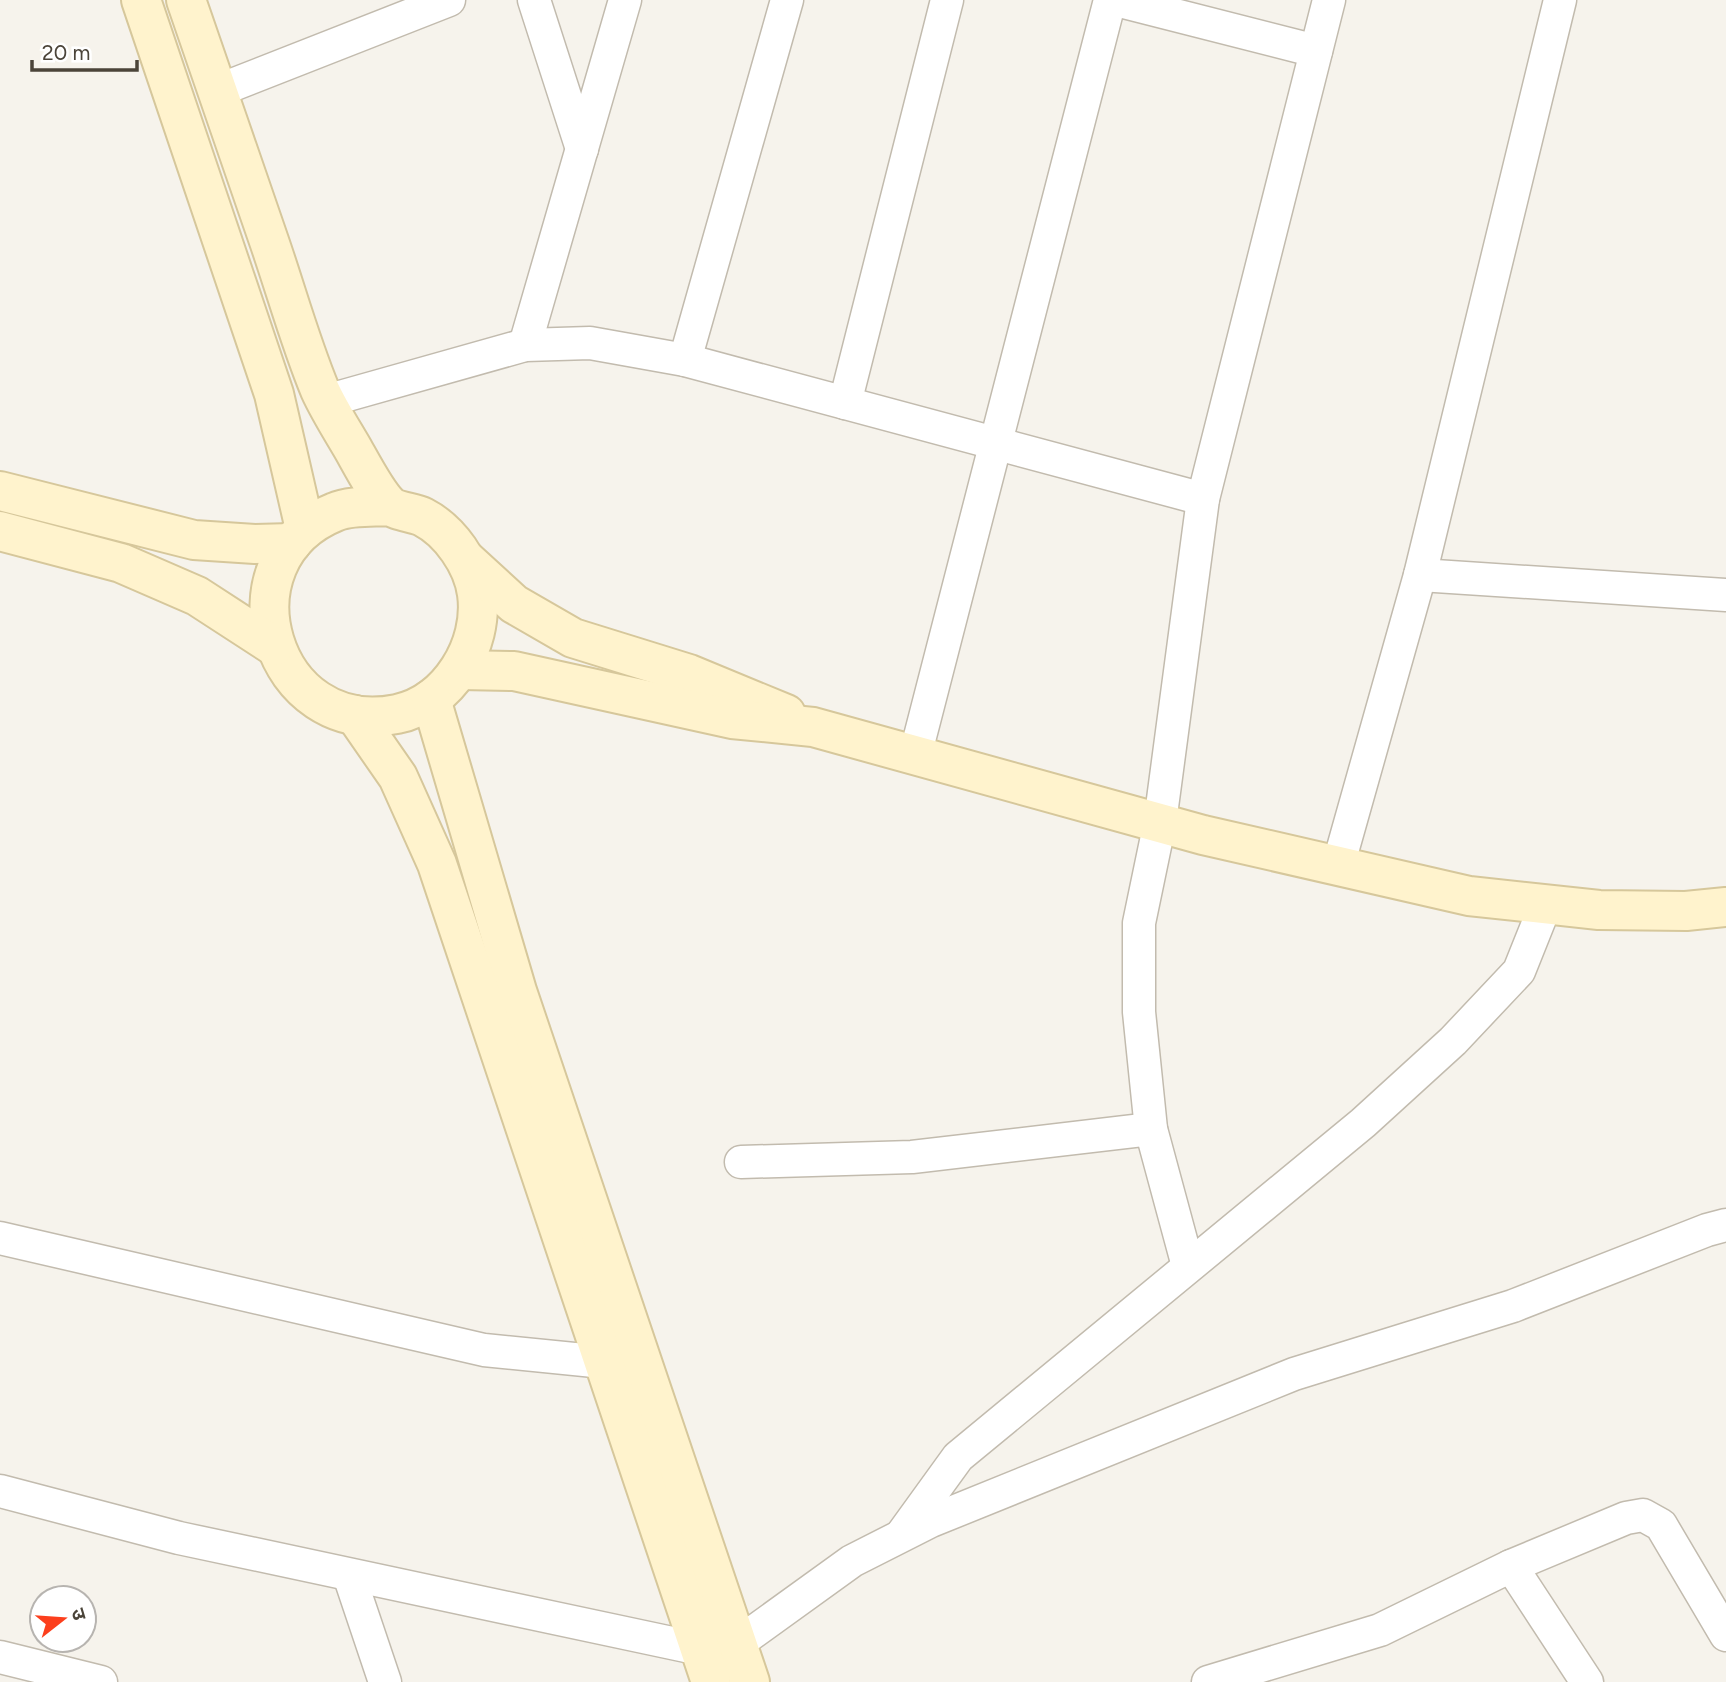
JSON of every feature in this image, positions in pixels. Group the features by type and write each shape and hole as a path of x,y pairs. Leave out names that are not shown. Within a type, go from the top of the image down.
{"street":[{"path":"141,0 274,394 299,536"},
{"path":"186,0 326,401 389,506"},
{"path":"217,91 449,0"},
{"path":"534,0 582,149"},
{"path":"525,345 625,0"},
{"path":"685,360 787,0"},
{"path":"845,403 947,0"},
{"path":"915,756 1110,0"},
{"path":"1116,0 1316,51"},
{"path":"1188,1266 1151,1129 1139,1012 1139,923 1160,822 1203,499 1329,0"},
{"path":"1338,866 1420,575 1560,0"},
{"path":"326,401 525,345 590,343 685,360 1203,499"},
{"path":"0,491 194,540 255,544 299,536"},
{"path":"465,559 477,593 475,636 461,670 431,699 397,713 355,715 321,702 292,678 274,646 268,611 274,575 299,536 337,510 389,506 424,518 453,541 465,559 514,604 573,638 689,674 748,696 813,727 1203,835 1469,896 1545,906 1611,910 1686,911 1726,907"},
{"path":"0,531 121,563 197,596 274,646"},
{"path":"1420,575 1726,595"},
{"path":"461,670 514,671 732,719 813,727"},
{"path":"431,699 621,1357 705,1665"},
{"path":"355,715 398,777 437,864 621,1357 750,1682"},
{"path":"900,1537 958,1457 1363,1123 1453,1041 1519,971 1545,906"},
{"path":"741,1162 912,1157 1151,1129"},
{"path":"0,1490 179,1538 349,1575 705,1665 852,1560 931,1521 1294,1374 1513,1306 1726,1225"},
{"path":"0,1238 484,1350 621,1357"},
{"path":"1208,1682 1380,1630 1511,1566 1626,1518 1643,1515 1661,1525 1726,1635"},
{"path":"1511,1566 1587,1682"},
{"path":"349,1575 385,1682"},
{"path":"0,1657 101,1682"}]}
